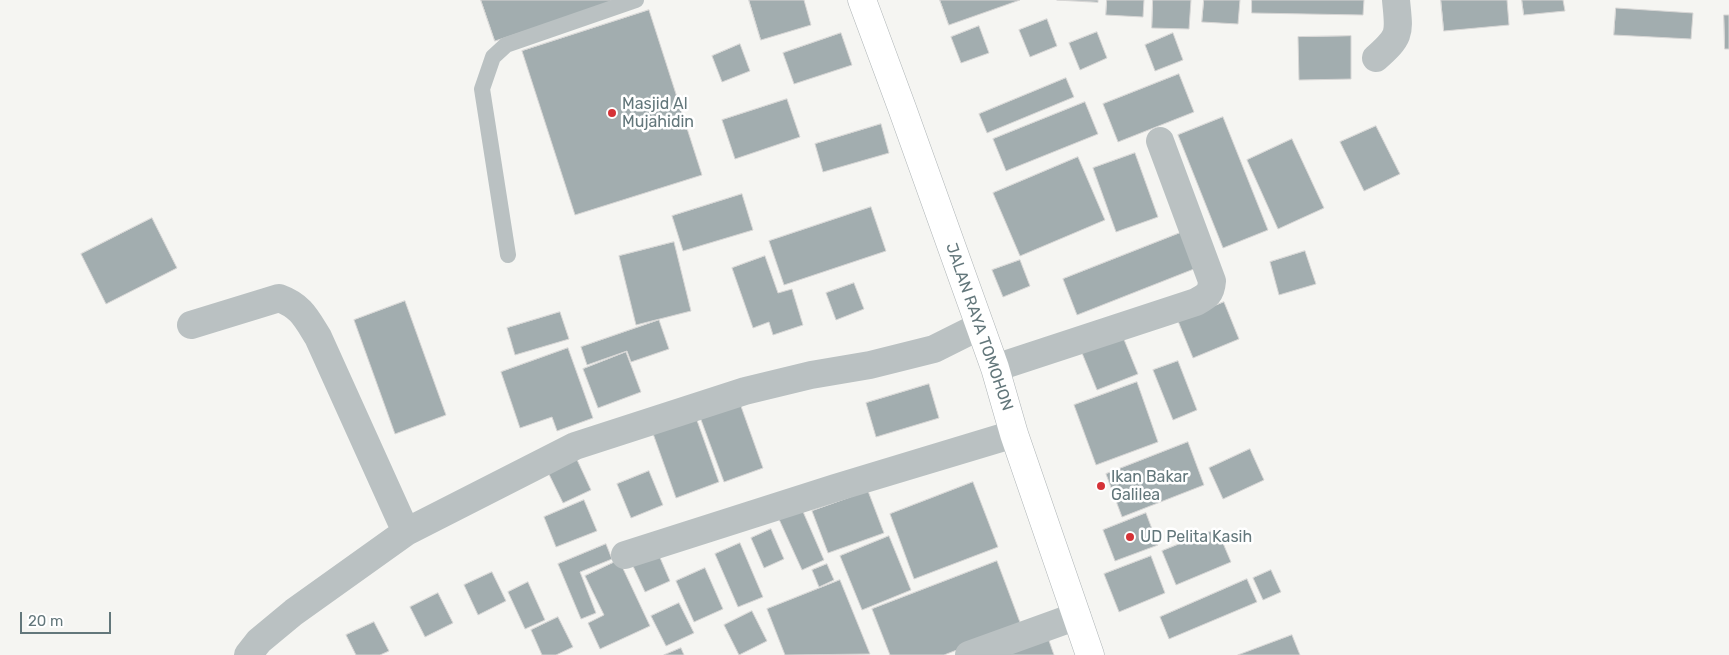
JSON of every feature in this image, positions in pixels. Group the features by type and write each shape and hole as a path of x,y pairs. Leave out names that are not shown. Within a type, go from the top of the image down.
{"highway":[{"name":"JALAN RAYA TOMOHON","path":"862,0 995,368 1014,434 1090,655"}],"street":[{"path":"1376,58 1394,43 1398,30 1396,0"},
{"path":"995,368 1196,302 1207,296 1212,290 1212,281 1160,141"},
{"path":"191,325 279,298 289,302 303,312 318,337 406,532"},
{"path":"248,655 259,641 294,612 406,532 575,446 745,391 811,375 870,365 934,349 980,326"},
{"path":"625,555 1014,434"},
{"path":"969,655 1077,616"}],"lane":[{"path":"508,255 482,89 493,56 506,45 636,0"}],"building":[{"path":"481,0 611,0 612,3 495,41"},
{"path":"749,0 804,0 811,25 761,40"},
{"path":"940,0 1020,0 949,25"},
{"path":"1057,0 1098,0 1098,2"},
{"path":"1107,0 1144,0 1143,17 1106,15"},
{"path":"1153,0 1191,0 1189,29 1152,28"},
{"path":"1204,0 1240,0 1238,24 1202,22"},
{"path":"1252,0 1364,0 1363,15 1252,13"},
{"path":"1441,0 1507,0 1509,25 1444,31"},
{"path":"1522,0 1563,0 1565,11 1524,15"},
{"path":"1616,8 1693,13 1691,39 1614,35"},
{"name":"Masjid Al Mujahidin","path":"649,10 702,175 575,215 522,51"},
{"path":"1724,15 1729,15 1729,49 1725,49"},
{"path":"1047,19 1057,46 1030,57 1019,30"},
{"path":"979,26 989,53 961,63 951,37"},
{"path":"1097,32 1107,58 1080,70 1069,43"},
{"path":"841,33 852,65 794,84 783,53"},
{"path":"1173,33 1183,60 1155,71 1145,45"},
{"path":"1351,36 1351,79 1299,80 1298,37"},
{"path":"740,44 750,71 722,82 712,56"},
{"path":"1179,74 1194,112 1118,142 1103,104"},
{"path":"1066,78 1074,97 987,133 979,114"},
{"path":"787,99 800,137 735,159 722,120"},
{"path":"1085,102 1098,134 1006,171 993,139"},
{"path":"1223,117 1268,230 1223,248 1178,135"},
{"path":"881,124 889,153 823,172 815,144"},
{"path":"1376,126 1400,174 1364,191 1340,142"},
{"path":"1292,139 1324,208 1278,229 1247,160"},
{"path":"1135,153 1158,217 1116,232 1093,168"},
{"path":"1078,157 1105,220 1020,256 993,193"},
{"path":"742,194 753,230 683,251 672,216"},
{"path":"871,207 886,251 784,285 769,241"},
{"path":"152,218 177,268 106,304 81,254"},
{"path":"1185,231 1199,267 1077,315 1063,279"},
{"path":"674,242 691,311 636,325 619,256"},
{"path":"1305,251 1316,284 1279,295 1270,262"},
{"path":"765,256 778,293 792,289 803,325 773,335 769,322 753,328 732,268"},
{"path":"1020,260 1030,286 1003,297 992,270"},
{"path":"854,283 864,309 836,320 826,293"},
{"path":"405,301 446,415 395,434 354,320"},
{"path":"1224,302 1239,339 1193,358 1178,321"},
{"path":"560,312 569,339 515,355 507,328"},
{"path":"659,320 669,349 631,362 627,351 587,365 581,347"},
{"path":"1123,337 1138,374 1097,390 1082,353"},
{"path":"568,348 593,418 557,431 552,417 520,428 501,372"},
{"path":"626,352 641,392 598,408 583,369"},
{"path":"1178,361 1197,410 1173,420 1153,370"},
{"path":"1137,382 1158,442 1096,465 1074,405"},
{"path":"929,384 939,418 876,437 866,403"},
{"path":"737,395 763,468 724,482 697,409"},
{"path":"694,412 719,482 676,498 651,428"},
{"path":"1188,442 1204,485 1122,517 1106,474"},
{"path":"1250,449 1264,480 1223,499 1209,468"},
{"path":"573,451 591,490 563,503 544,464"},
{"path":"649,471 663,505 631,518 617,484"},
{"path":"973,482 998,547 914,579 890,514"},
{"path":"868,491 884,533 828,553 812,511"},
{"path":"584,500 597,531 556,547 544,517"},
{"path":"801,507 824,560 802,570 778,517"},
{"name":"UD Pelita Kasih","path":"1146,513 1158,545 1115,561 1103,530"},
{"path":"771,529 784,559 764,568 751,538"},
{"path":"1217,529 1231,562 1176,585 1162,551"},
{"path":"889,536 911,590 862,610 840,556"},
{"path":"740,543 763,597 738,607 715,554"},
{"path":"606,544 612,559 580,572 596,613 581,619 558,564"},
{"path":"658,553 670,581 645,592 632,564"},
{"path":"1151,556 1165,593 1119,612 1104,574"},
{"path":"619,560 650,626 600,649 588,623 604,615 585,576"},
{"path":"997,561 1021,625 944,655 890,655 872,609"},
{"path":"827,564 834,580 819,587 812,570"},
{"path":"705,568 723,609 694,622 676,581"},
{"path":"1271,570 1281,592 1263,600 1253,578"},
{"path":"492,572 506,601 478,615 464,585"},
{"path":"1247,579 1257,602 1169,639 1160,617"},
{"path":"840,580 870,654 785,655 767,609"},
{"path":"528,582 545,620 525,629 508,592"},
{"path":"438,593 453,623 425,637 410,607"},
{"path":"679,603 694,633 666,646 651,616"},
{"path":"752,611 767,641 739,655 724,625"},
{"path":"558,617 573,647 556,655 542,655 531,630"},
{"path":"374,622 389,651 380,655 356,655 346,635"},
{"path":"1047,635 1054,655 994,655"},
{"path":"1292,635 1300,655 1238,655"},
{"path":"681,648 684,655 664,655"}],"place":[{"name":"Masjid Al Mujahidin","path":"612,113"},
{"name":"Ikan Bakar Galilea","path":"1101,486"},
{"name":"UD Pelita Kasih","path":"1130,537"}]}
